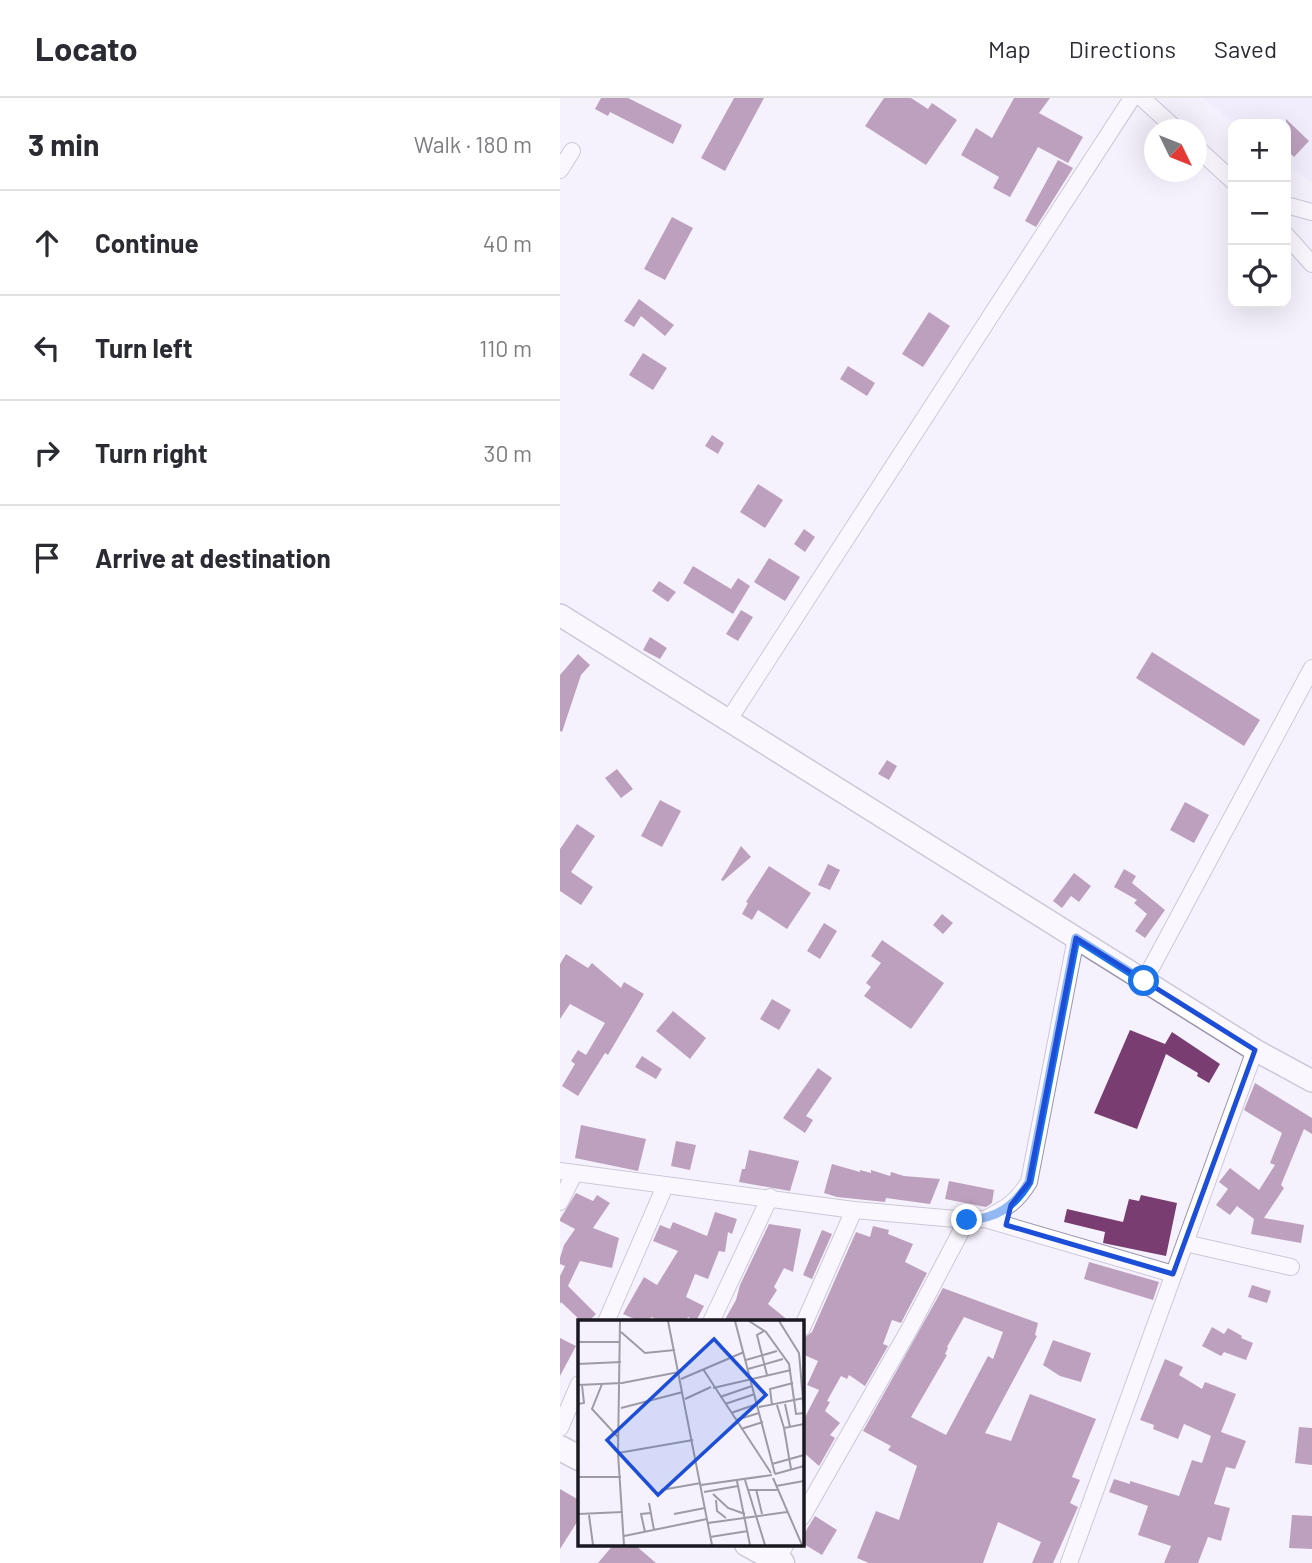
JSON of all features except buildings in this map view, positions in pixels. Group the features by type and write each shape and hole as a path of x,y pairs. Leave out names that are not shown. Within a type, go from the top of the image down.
{"main road":[{"path":"560,1448 578,1457"},
{"path":"752,1546 780,1557"}],"street":[{"path":"728,721 1132,98"},
{"path":"1142,98 1165,119"},
{"path":"560,170 572,151"},
{"path":"1207,158 1228,177"},
{"path":"1291,206 1312,212"},
{"path":"1291,241 1312,264"},
{"path":"560,615 1255,1050 1312,1081"},
{"path":"1144,981 1312,668"},
{"path":"985,1219 1020,1198 1029,1182 1076,938"},
{"path":"1069,1563 1255,1050"},
{"path":"560,1202 567,1172 855,1210 967,1220 985,1219 1173,1274"},
{"path":"606,1320 665,1186"},
{"path":"711,1320 770,1197"},
{"path":"1006,1225 1011,1205"},
{"path":"803,1326 855,1210"},
{"path":"803,1515 910,1328 967,1220"},
{"path":"1185,1243 1291,1267"},
{"path":"560,1428 578,1386"}],"highlighted area":[{"path":"1076,938 1255,1050 1173,1274 1006,1225 1011,1205 1029,1182"}],"shaded area":[{"path":"1203,98 1312,98 1312,183 1291,167 1291,119 1230,119"}],"route":[{"path":"967,1220 985,1219 1011,1205 1020,1198 1029,1182 1076,938 1144,981"}]}
